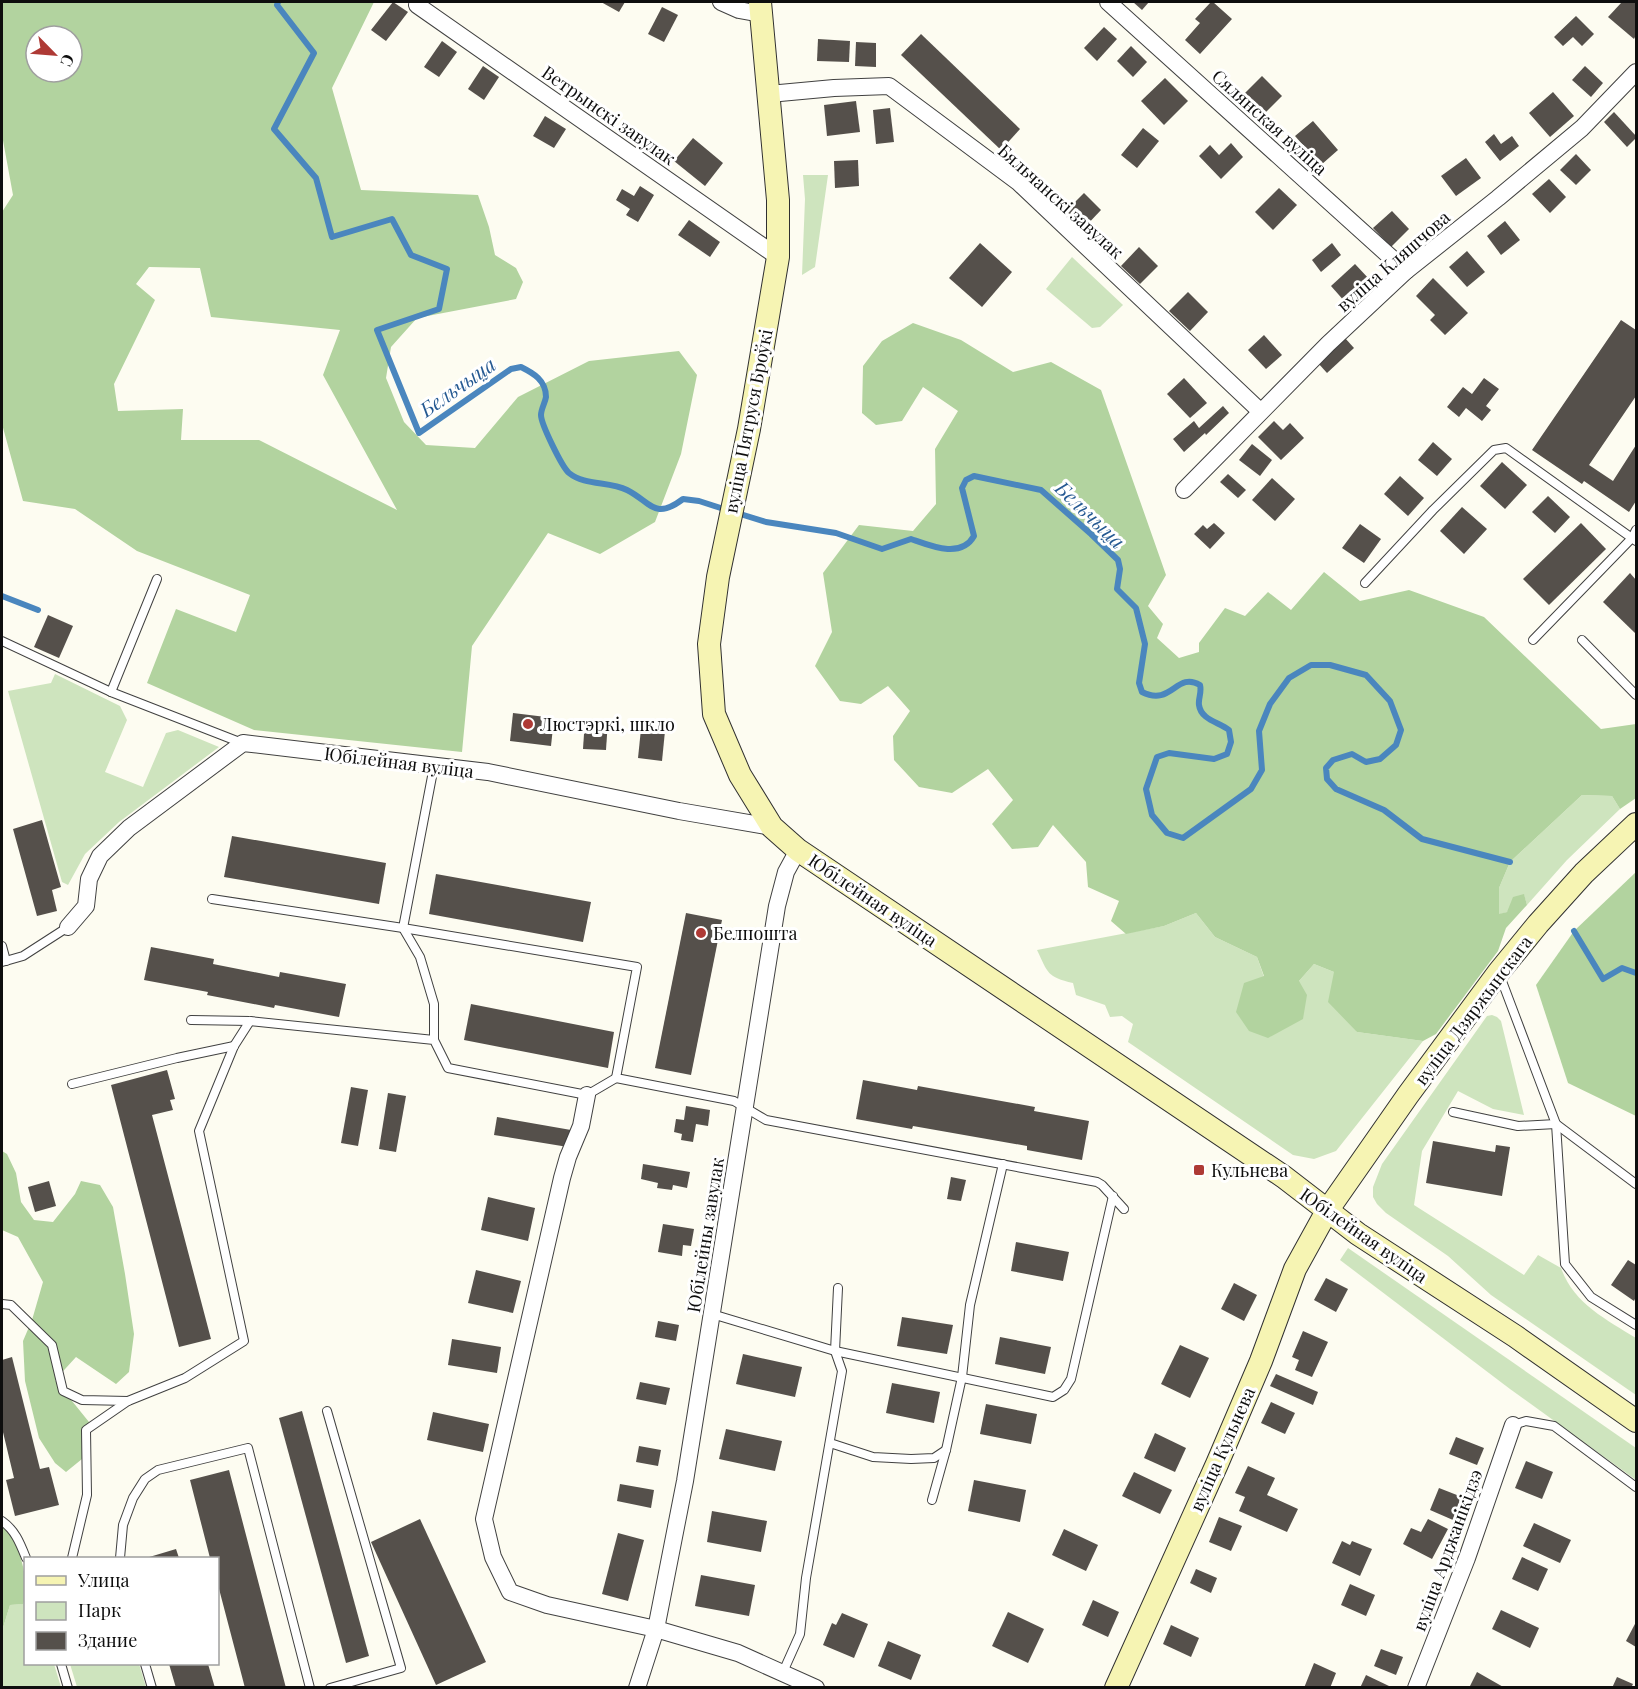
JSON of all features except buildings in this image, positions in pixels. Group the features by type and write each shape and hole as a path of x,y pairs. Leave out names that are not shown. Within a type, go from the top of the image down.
{"main road":[{"name":"вуліца Пятруся Броўкі","path":"761,8 778,201 778,257 749,429 718,577 709,644 714,714 740,775 772,826"},
{"name":"вуліца Дзяржынскага","path":"1327,1211 1401,1104 1498,973 1584,873 1636,824"},
{"name":"Юбілейная вуліца","path":"772,826 798,850 1284,1178 1358,1234 1515,1336 1636,1421"},
{"name":"вуліца Кульнева","path":"1116,1688 1217,1464 1261,1361 1295,1269 1327,1211"}],"street":[{"path":"722,2 739,10 761,8"},
{"name":"Сялянская вуліца","path":"1108,2 1406,271"},
{"name":"Ветрынскі завулак","path":"417,5 778,257"},
{"name":"вуліца Кляшчова","path":"1184,490 1260,411 1406,271 1582,129 1636,72"},
{"name":"Бяльчанскі завулак","path":"769,93 889,86 1018,183 1260,411"},
{"path":"68,927 86,906 89,879 100,856 129,828 243,743"},
{"name":"Юбілейная вуліца","path":"243,743 488,772 679,811 772,826"},
{"name":"Юбілейны завулак","path":"637,1688 656,1629 685,1481 777,906 786,872 798,850"},
{"path":"587,1095 581,1126 562,1178 484,1519 494,1557 510,1592 548,1605 656,1629 738,1653 816,1688"},
{"name":"вуліца Арджанікідзэ","path":"1416,1688 1467,1558 1514,1425"}],"lane":[{"path":"1365,584 1432,510 1494,450 1506,448 1635,536 1533,640"},
{"path":"111,692 157,579"},
{"path":"1582,640 1636,695"},
{"path":"2,641 111,692 243,743"},
{"path":"434,766 403,928 420,957 434,1004 434,1040 448,1068 587,1095 616,1078 734,1101 766,1120 1097,1182 1124,1209"},
{"path":"212,899 637,967 616,1078"},
{"path":"2,946 4,961 23,956 68,927"},
{"path":"1498,973 1556,1124 1565,1264 1592,1297 1636,1325"},
{"path":"191,1020 250,1021 434,1040"},
{"path":"72,1557 87,1495 86,1430 128,1401 185,1378 244,1341 199,1131 234,1046 250,1021"},
{"path":"72,1084 234,1046"},
{"path":"1453,1112 1518,1126 1556,1124 1636,1184"},
{"path":"932,1500 962,1377 970,1305 1003,1164"},
{"path":"712,1314 835,1351 1053,1397 1064,1390 1071,1379 1113,1196"},
{"path":"783,1672 800,1634 806,1578 842,1371 835,1351 838,1288"},
{"path":"2,1304 11,1305 52,1346 63,1391 82,1400 128,1401"},
{"path":"327,1411 401,1668 330,1688"},
{"path":"1514,1425 1526,1421 1554,1426 1636,1487"},
{"path":"830,1443 873,1457 934,1458 946,1450"},
{"path":"120,1557 123,1525 133,1498 145,1479 158,1470 248,1448 310,1688"},
{"path":"2,1521 17,1537 26,1557"},
{"path":"61,1665 68,1688"},
{"path":"145,1665 152,1688"}],"green space":[{"path":"2,2 374,2 332,88 361,190 478,195 489,227 495,255 516,268 523,282 516,299 417,318 391,347 386,378 404,422 426,445 475,448 518,397 589,361 679,351 697,375 681,454 655,522 600,554 548,533 472,646 462,752 254,730 147,683 176,609 236,632 250,595 137,551 75,509 23,501 2,424 2,212 13,195 2,135","holes":["149,267 200,268 211,317 340,330 323,375 397,510 259,440 181,440 183,409 118,411 114,384 155,300 136,284"]},
{"path":"803,175 828,175 815,267 802,275 805,199"},
{"path":"1072,257 1123,305 1100,327 1092,328 1046,289"},
{"path":"913,323 961,340 1013,372 1051,362 1101,390 1166,575 1148,606 1163,624 1157,638 1179,658 1199,652 1199,643 1225,608 1245,616 1268,592 1291,610 1324,572 1360,601 1409,590 1484,617 1601,729 1636,724 1636,798 1620,809 1612,796 1582,795 1510,862 1499,888 1499,914 1507,912 1513,897 1524,894 1527,905 1506,928 1498,951 1436,1034 1423,1041 1357,1032 1328,1002 1334,972 1314,964 1299,981 1307,995 1303,1019 1268,1038 1249,1031 1236,1012 1244,983 1264,976 1257,957 1215,937 1196,913 1164,926 1126,934 1111,921 1119,901 1088,887 1086,862 1053,825 1038,847 1012,849 992,824 1013,800 988,769 952,793 919,787 894,760 893,736 910,711 888,686 861,704 840,701 815,666 832,632 823,573 859,525 913,531 936,504 935,449 958,411 923,387 902,421 876,425 862,413 863,366 882,341"},
{"path":"55,674 120,706 127,720 105,772 143,787 166,733 178,730 219,747 119,822 85,854 68,885 62,882 8,691 51,683"},
{"path":"1582,795 1612,796 1620,809 1567,860 1527,905 1524,895 1507,912 1498,915 1499,888 1510,862"},
{"path":"1636,872 1636,1116 1568,1083 1536,985 1574,931"},
{"path":"1196,913 1215,937 1257,957 1264,977 1299,981 1314,964 1334,972 1357,1032 1423,1041 1336,1151 1314,1159 1293,1155 1128,1042 1133,1024 1122,1016 1110,1017 1105,1005 1076,995 1073,983 1058,979 1049,973 1037,950 1164,926"},
{"path":"1492,1015 1501,1021 1524,1115 1493,1109 1458,1091 1422,1151 1414,1205 1524,1275 1538,1255 1561,1268 1566,1280 1582,1301 1636,1338 1636,1395 1491,1295 1448,1256 1386,1213 1373,1197 1373,1187 1382,1164 1487,1016"},
{"path":"2,1151 7,1154 16,1173 21,1202 34,1220 53,1222 75,1194 81,1181 100,1185 113,1207 134,1334 129,1372 116,1384 76,1357 55,1380 89,1422 82,1459 66,1472 55,1463 39,1438 25,1381 23,1341 43,1282 18,1237 2,1230"},
{"path":"1348,1248 1636,1448 1636,1480 1510,1389 1340,1260"},
{"path":"2,1525 13,1539 22,1562 24,1600 23,1604 10,1605 2,1631"},
{"path":"24,1600 24,1665 54,1665 61,1687 2,1688 2,1631 10,1605 22,1604"},
{"path":"70,1665 139,1665 146,1687 77,1687"}],"waterway":[{"name":"Бельчыца","path":"278,2 277,5 314,53 274,129 316,178 332,237 392,219 411,255 447,269 439,309 377,330 419,433 511,369 521,367 534,375 544,386 546,397 541,413 542,420 557,454 569,473 582,480 620,487 659,509 665,509 683,499 699,501 727,510"},
{"name":"Бельчыца","path":"737,513 766,522 836,533 882,549 911,539 936,547 954,549 968,543 974,536 962,488 966,480 974,476 1041,490 1118,560 1120,569 1117,589 1136,608 1145,644 1139,683 1142,692 1160,695 1185,682 1200,685 1200,710 1229,730 1231,742 1227,754 1214,759 1169,753 1157,757 1146,789 1152,815 1167,833 1183,838 1251,789 1262,770 1259,731 1270,704 1289,678 1311,665 1330,665 1366,675 1390,701 1401,730 1396,745 1380,759 1366,762 1352,754 1333,760 1326,768 1327,779 1336,789 1384,810 1422,839 1510,862"},
{"path":"2,596 38,610"},
{"name":"Бельчыца","path":"1574,931 1603,979 1622,968 1636,973"}],"place":[{"name":"Люстэркі, шкло","path":"528,724"},
{"name":"Белпошта","path":"701,933"},
{"name":"Кульнева","path":"1199,1170"}]}
